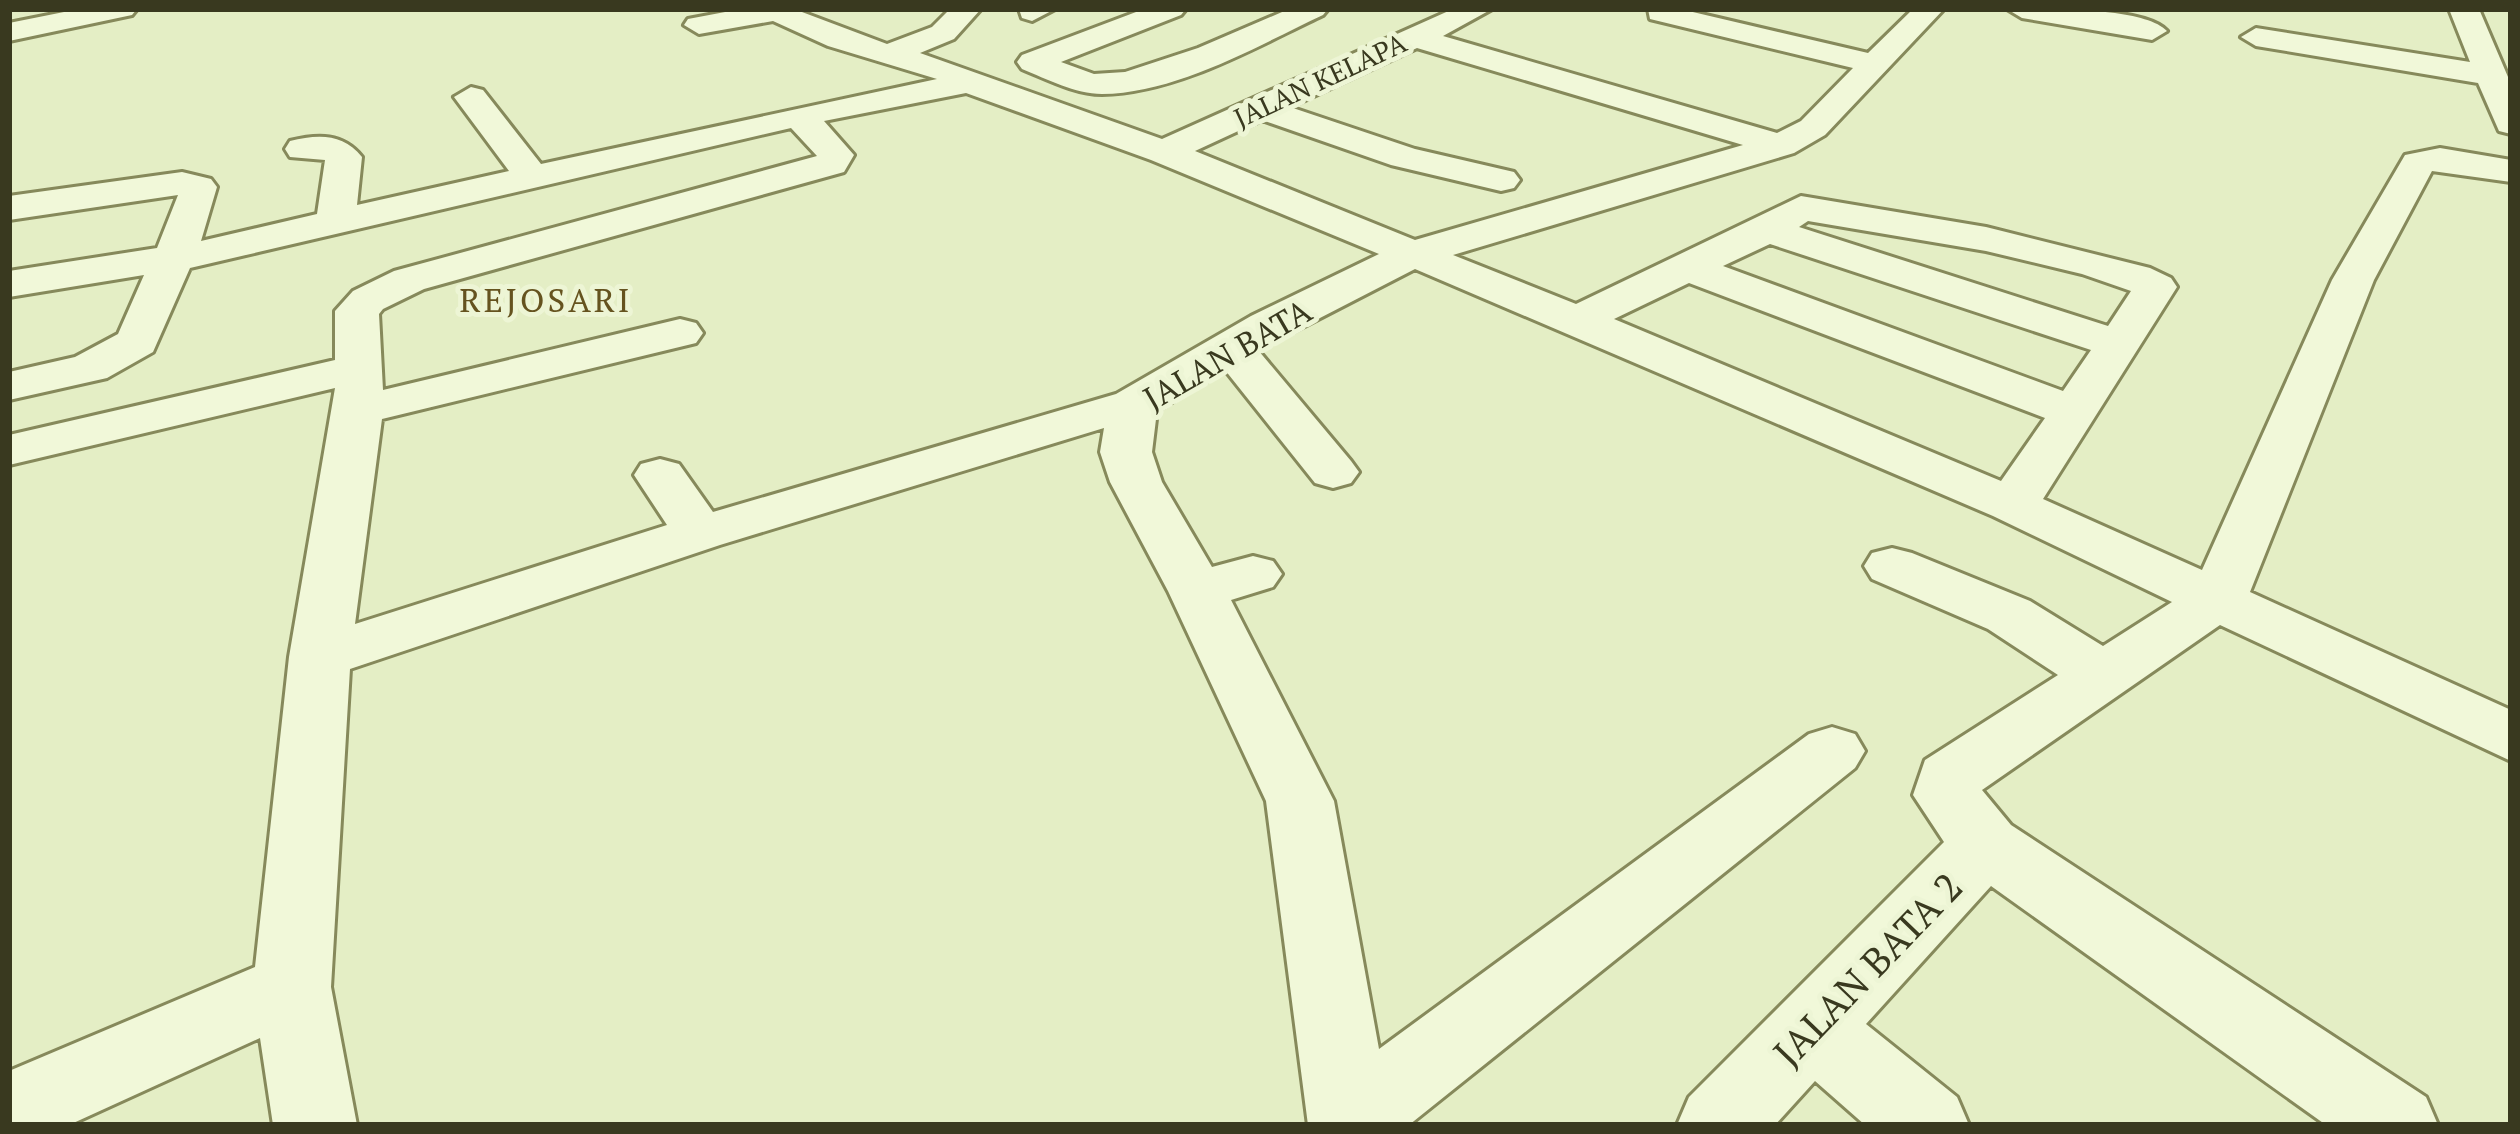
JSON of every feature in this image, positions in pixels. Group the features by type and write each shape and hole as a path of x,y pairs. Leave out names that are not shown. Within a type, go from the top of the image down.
{"street":[{"path":"9,32 122,9"},
{"path":"891,53 943,33 966,9"},
{"path":"1171,9 1033,62 1098,84 1115,82 1169,67 1316,11"},
{"name":"JALAN KELAPA","path":"1164,152 1477,9"},
{"path":"2022,9 2152,31"},
{"path":"2474,10 2511,124"},
{"path":"699,25 776,11 839,40 940,68 968,83 1164,152 1577,320 2012,505 2511,736"},
{"name":"JALAN BATA","path":"1349,1123 1300,801 1197,591 1136,482 1126,452 1133,404 1414,253 1781,145 1813,128 1874,64 1909,12"},
{"path":"1660,13 1874,64"},
{"path":"1376,25 1781,145"},
{"path":"2256,37 2498,81"},
{"path":"9,284 172,259 799,116 968,83"},
{"path":"471,97 532,177"},
{"path":"1259,108 1404,157 1501,180"},
{"path":"315,1125 292,987 320,657 357,390 357,311 388,289 831,164 836,155 799,116"},
{"path":"303,149 329,147 344,157 336,223"},
{"path":"2218,598 2353,280 2419,163 2440,159 2511,171"},
{"path":"9,208 193,183 198,188 195,207 144,329 128,349 90,368 9,386"},
{"path":"1577,320 1767,230 1801,208 2129,272 2156,287 2012,505"},
{"path":"1767,230 2120,345"},
{"path":"1686,267 2073,412"},
{"path":"9,450 680,333"},
{"path":"1232,347 1333,472"},
{"path":"320,657 700,533 1133,404"},
{"path":"660,476 700,533"},
{"path":"1892,566 2009,615 2104,675"},
{"path":"1197,591 1253,574"},
{"name":"JALAN BATA 2","path":"1719,1125 1986,845 1947,795 1949,778 2218,598"},
{"path":"1349,1123 1832,751"},
{"path":"1986,845 2396,1125"},
{"path":"9,1111 292,987"},
{"path":"1811,1028 1927,1125"}],"district":[{"name":"REJOSARI","path":"546,299"}]}
